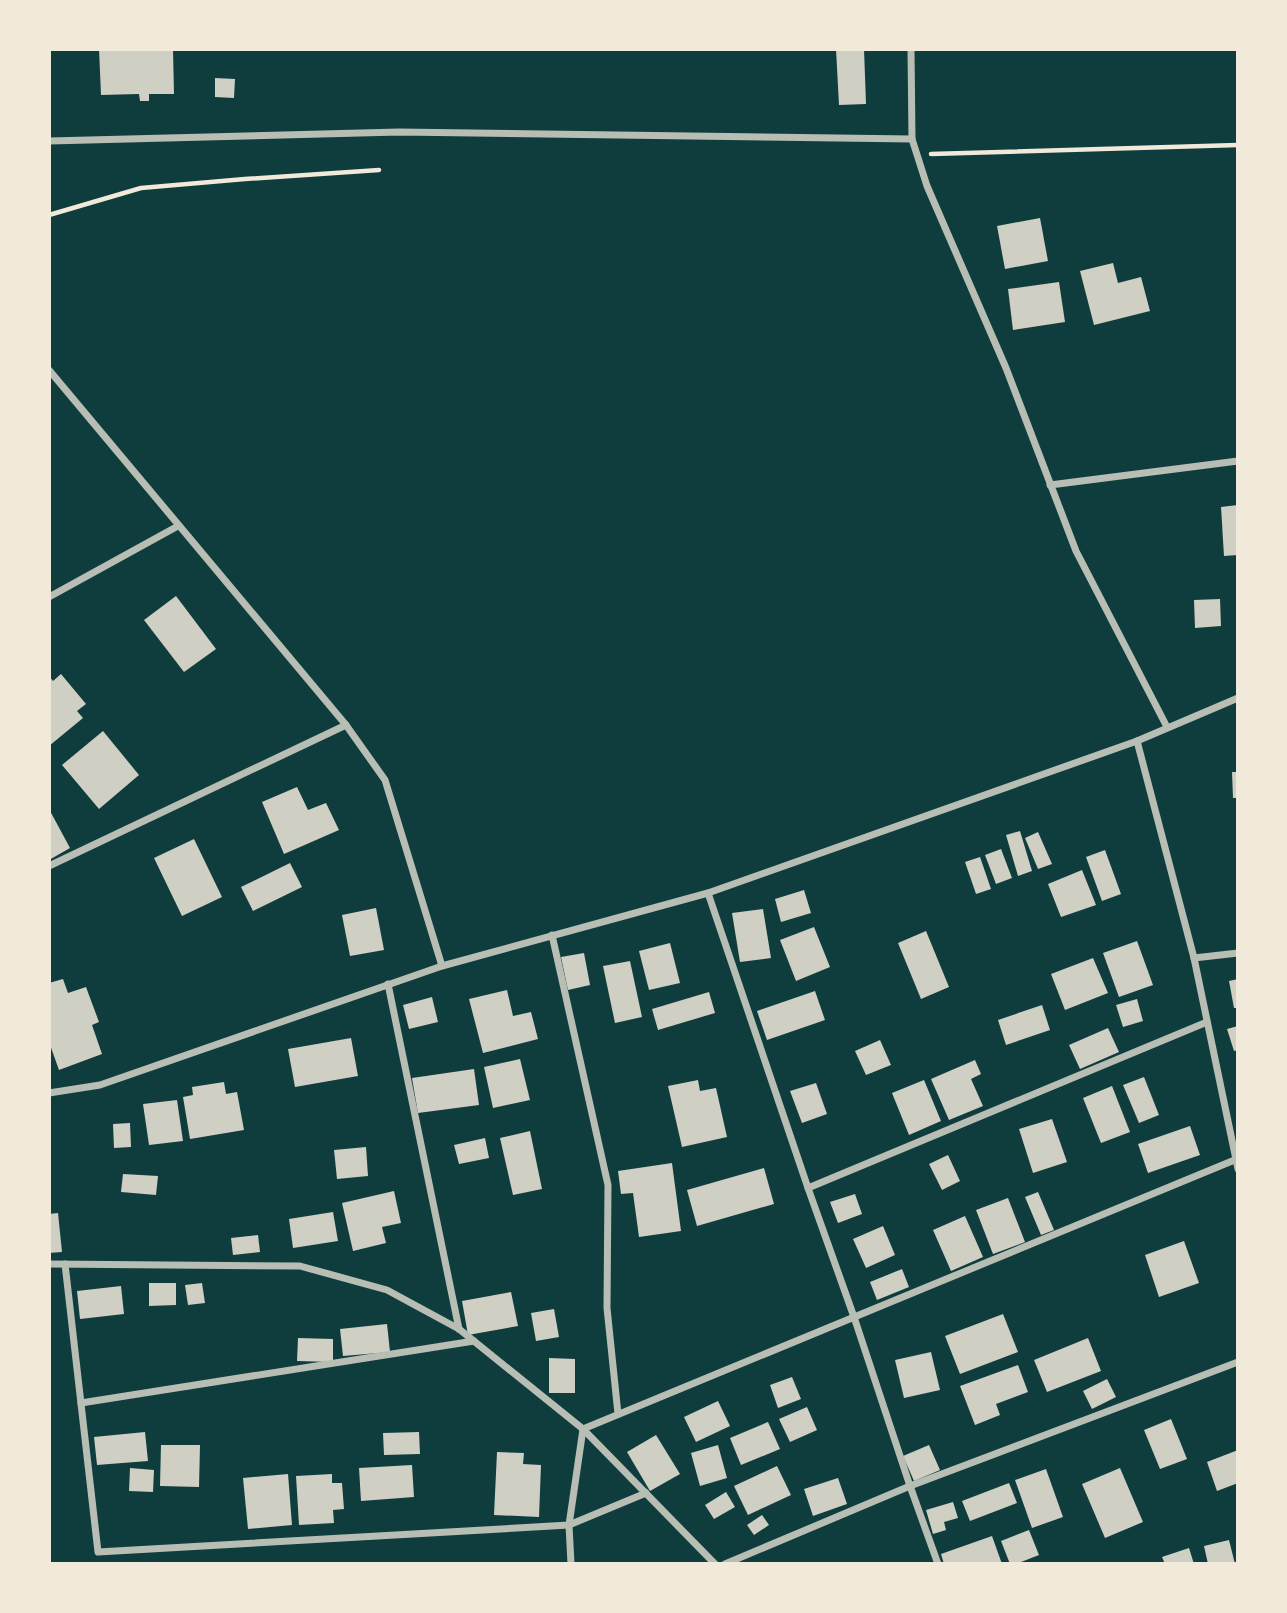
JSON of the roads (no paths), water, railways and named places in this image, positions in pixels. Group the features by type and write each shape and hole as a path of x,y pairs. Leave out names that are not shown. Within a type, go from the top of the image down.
{"street":[{"path":"911,49 912,139 927,186 1006,368 1076,551 1167,727"},
{"path":"49,141 399,132 912,139"},
{"path":"49,370 346,725 385,780 442,966"},
{"path":"1050,485 1238,460"},
{"path":"49,597 178,526"},
{"path":"49,1093 100,1085 442,966 708,893 1137,741 1238,698"},
{"path":"49,866 346,725"},
{"path":"1137,741 1194,958 1238,1169"},
{"path":"708,893 938,1564"},
{"path":"552,935 608,1185 607,1308 618,1414"},
{"path":"1194,958 1238,953"},
{"path":"388,984 458,1329"},
{"path":"808,1188 1207,1022"},
{"path":"583,1429 1237,1159"},
{"path":"49,1264 300,1266 387,1290 458,1329 583,1429 715,1564"},
{"path":"65,1264 98,1552 569,1525 646,1493"},
{"path":"81,1403 474,1341"},
{"path":"725,1564 910,1486 1238,1362"},
{"path":"571,1564 569,1525 583,1429"}]}
